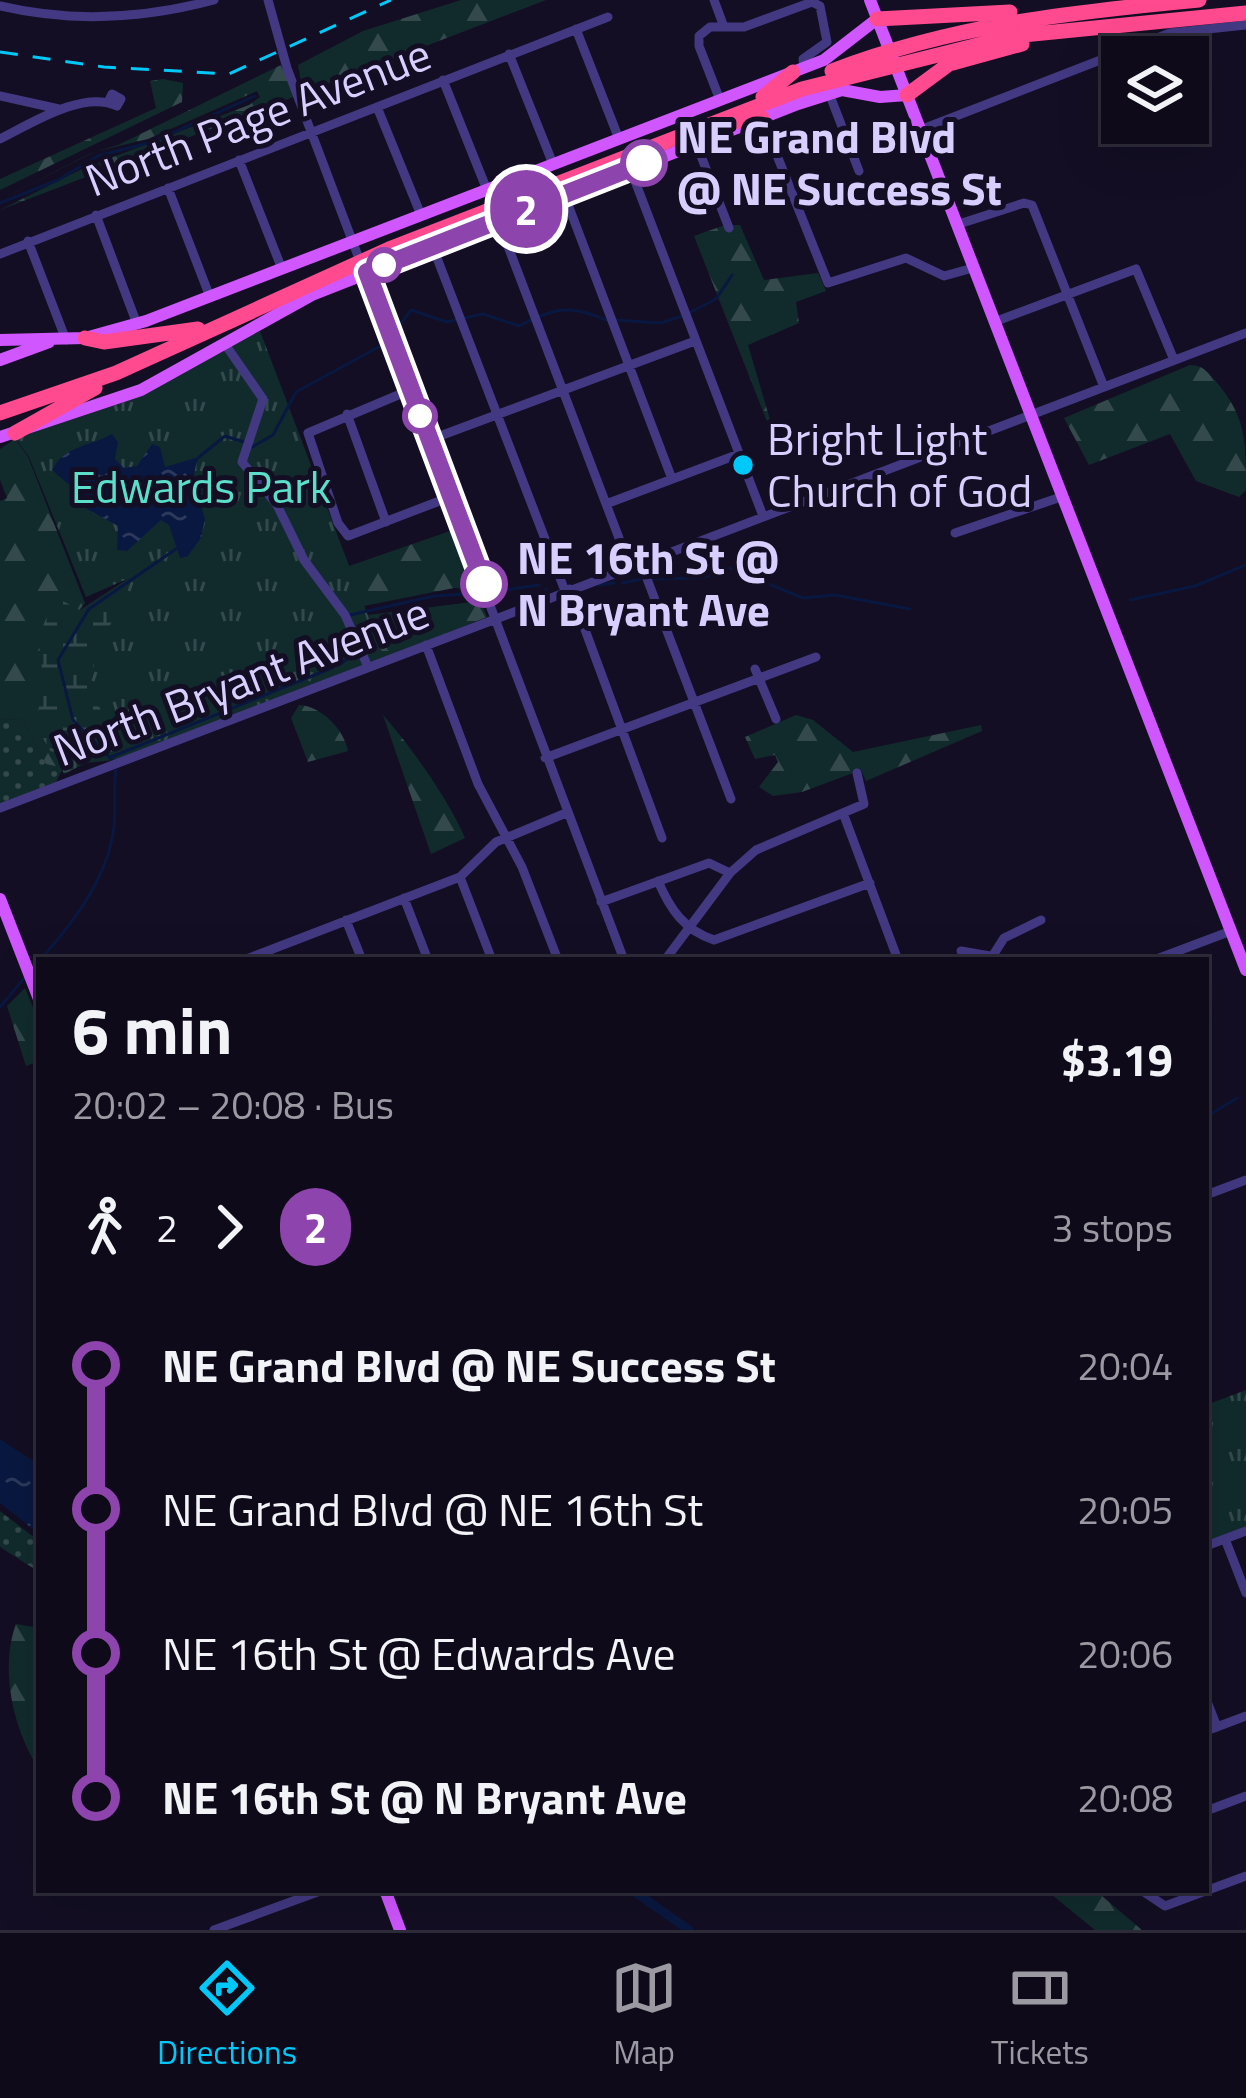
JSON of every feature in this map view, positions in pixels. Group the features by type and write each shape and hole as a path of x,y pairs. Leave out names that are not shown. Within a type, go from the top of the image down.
{"highway":[{"path":"878,19 1049,14 1199,0"},
{"path":"7,435 116,373 376,254 711,123 917,57 1077,28 1246,13"},
{"path":"0,410 408,235 763,97 913,42 1049,14"},
{"path":"926,18 919,25 919,36 934,64"},
{"path":"907,95 934,64 1077,28"},
{"path":"763,97 799,69"},
{"path":"711,123 763,118"},
{"path":"85,338 104,342 198,328"},
{"path":"0,410 116,373"}],"main road":[{"path":"870,0 1246,970"},
{"path":"0,340 85,338 137,324 852,49 878,19"},
{"path":"852,49 864,84 880,97 907,95"},
{"path":"7,435 105,405 226,347 312,295 366,270 829,93 864,84"},
{"path":"0,360 50,341"},
{"path":"0,899 6,934 36,993"},
{"path":"386,1893 400,1930"}],"street":[{"path":"62,0 68,16"},
{"path":"144,0 150,15"},
{"path":"0,6 68,16 150,15 214,0"},
{"path":"268,0 312,132 623,957"},
{"path":"714,0 724,26"},
{"path":"766,0 770,16"},
{"path":"720,100 700,55 699,36 710,27 744,28 799,2 820,6 827,42 802,59 799,69"},
{"name":"North Page Avenue","path":"0,254 608,17"},
{"path":"920,130 1170,34 1246,25"},
{"path":"576,29 619,139"},
{"path":"509,54 553,164"},
{"path":"443,80 487,190"},
{"path":"829,93 860,171"},
{"path":"0,96 59,110"},
{"path":"23,100 29,114 26,126"},
{"path":"0,139 59,110 108,102"},
{"path":"377,107 421,215"},
{"path":"763,118 828,283 906,258 944,276 973,268"},
{"path":"696,143 729,229"},
{"path":"239,160 282,269"},
{"path":"630,168 763,517"},
{"path":"168,188 210,297"},
{"path":"564,194 672,479"},
{"path":"956,225 1029,203 1104,387"},
{"path":"96,215 137,324"},
{"path":"498,220 606,504 694,701 731,799"},
{"path":"28,241 66,340"},
{"path":"432,245 662,838"},
{"path":"994,322 1136,269 1174,360"},
{"name":"North Bryant Avenue","path":"0,808 1246,333"},
{"path":"429,440 695,341"},
{"path":"226,347 263,399 247,443 245,467 277,505 304,560 345,615 368,667"},
{"path":"410,390 308,433 343,532 348,536 450,497"},
{"path":"347,414 386,522"},
{"path":"606,504 739,454"},
{"path":"956,533 1061,497"},
{"path":"426,645 478,784 557,957"},
{"path":"545,758 757,673 816,657"},
{"path":"757,673 776,719"},
{"path":"667,957 730,874 778,837 866,800 856,773"},
{"path":"252,957 460,877 505,838 566,813"},
{"path":"843,813 897,957"},
{"path":"601,902 709,862 730,874"},
{"path":"460,877 491,957"},
{"path":"658,881 673,912 690,929 714,940 870,883"},
{"path":"404,898 427,957"},
{"path":"346,920 361,957"},
{"path":"991,957 1004,938 1041,920"},
{"path":"1162,957 1231,932"},
{"path":"281,946 286,957"},
{"path":"962,952 985,957"},
{"path":"1209,1195 1246,1180"},
{"path":"1209,1545 1246,1531"},
{"path":"1225,1539 1246,1593"},
{"path":"1211,1729 1246,1716"},
{"path":"1209,1810 1246,1796"},
{"path":"1209,1889 1246,1876"},
{"path":"214,1930 314,1893"},
{"path":"1145,1893 1160,1906 1197,1893"}],"green space":[{"path":"461,0 546,0 303,93 298,65 363,31"},
{"path":"281,65 296,96 0,210 82,169 260,97 257,91 148,139 96,152"},
{"path":"150,81 183,83 182,102 0,190 0,179 156,108"},
{"path":"740,225 764,280 818,273 826,291 796,302 799,323 748,345 781,457 694,236"},
{"name":"Edwards Park","path":"260,331 384,658 115,761 100,708 87,697 96,654 134,576 86,597 29,457 15,438 122,403"},
{"path":"1190,365 1203,368 1213,378 1238,416 1246,472 1246,490 1239,497 1196,481 1170,434 1089,465 1064,418"},
{"path":"15,439 28,457 85,603 51,646 63,768 46,764 22,719 0,720 0,501 7,498 0,480 0,449"},
{"path":"456,529 477,589 454,588 364,606 349,566"},
{"path":"152,563 116,754 113,760 86,763 64,774 41,735 35,735 43,682 40,642 47,616 57,598 80,610"},
{"path":"480,601 487,617 384,658 368,615"},
{"path":"299,705 330,720 348,751 308,762 291,718"},
{"path":"383,715 428,774 465,838 431,854"},
{"path":"796,715 813,720 853,752 981,725 982,731 866,781 861,770 802,792 773,796 759,787 778,762 775,755 755,759 745,737"},
{"path":"22,719 46,764 63,768 56,782 0,804 0,720"},
{"path":"25,988 36,1015 36,1062 26,1066 7,1006"},
{"path":"1246,1390 1246,1528 1209,1543 1209,1404"},
{"path":"0,1511 36,1539 36,1570 0,1547"},
{"path":"16,1624 36,1627 36,1764 11,1697 11,1641"},
{"path":"1050,1893 1099,1893 1142,1930 1095,1930"}],"water":[{"path":"112,434 118,442 115,459 124,468 137,466 152,444 160,447 165,467 199,457 194,481 205,519 201,538 187,557 180,558 169,525 161,520 127,551 117,550 118,526 76,503 80,482 68,484 52,470 71,451"},
{"path":"0,1439 36,1463 36,1532 0,1503"}],"waterway":[{"path":"0,203 58,180 98,156 152,142 255,96"},
{"path":"691,312 716,299 732,275"},
{"path":"252,447 273,435 296,392 386,343 411,310 447,322 483,314 519,326 562,310 606,320"},
{"path":"615,320 661,323 682,316"},
{"path":"199,457 225,436 244,442"},
{"path":"112,760 73,720 58,660 89,609 176,549"},
{"path":"1130,600 1195,586 1246,565"},
{"path":"649,579 702,578 730,568 803,598 835,595 910,609"},
{"path":"623,583 641,579"},
{"path":"599,585 614,583"},
{"path":"491,592 539,585"},
{"path":"350,615 434,596 482,593"},
{"path":"338,665 359,652"},
{"path":"111,757 332,668"},
{"path":"42,957 76,915 105,864 114,827 116,770"},
{"path":"0,1007 26,976"},
{"path":"1209,1115 1237,1098"},
{"path":"636,1893 689,1930"}],"railway":[{"path":"0,52 104,67 229,74 391,0"}],"bus line":[{"name":"2","path":"484,584 367,272 644,163"}],"place":[{"name":"NE Grand Blvd @ NE Success St","path":"644,163"},
{"name":"Bright Light Church of God","path":"743,465"},
{"name":"NE 16th St @ N Bryant Ave","path":"484,584"}]}
